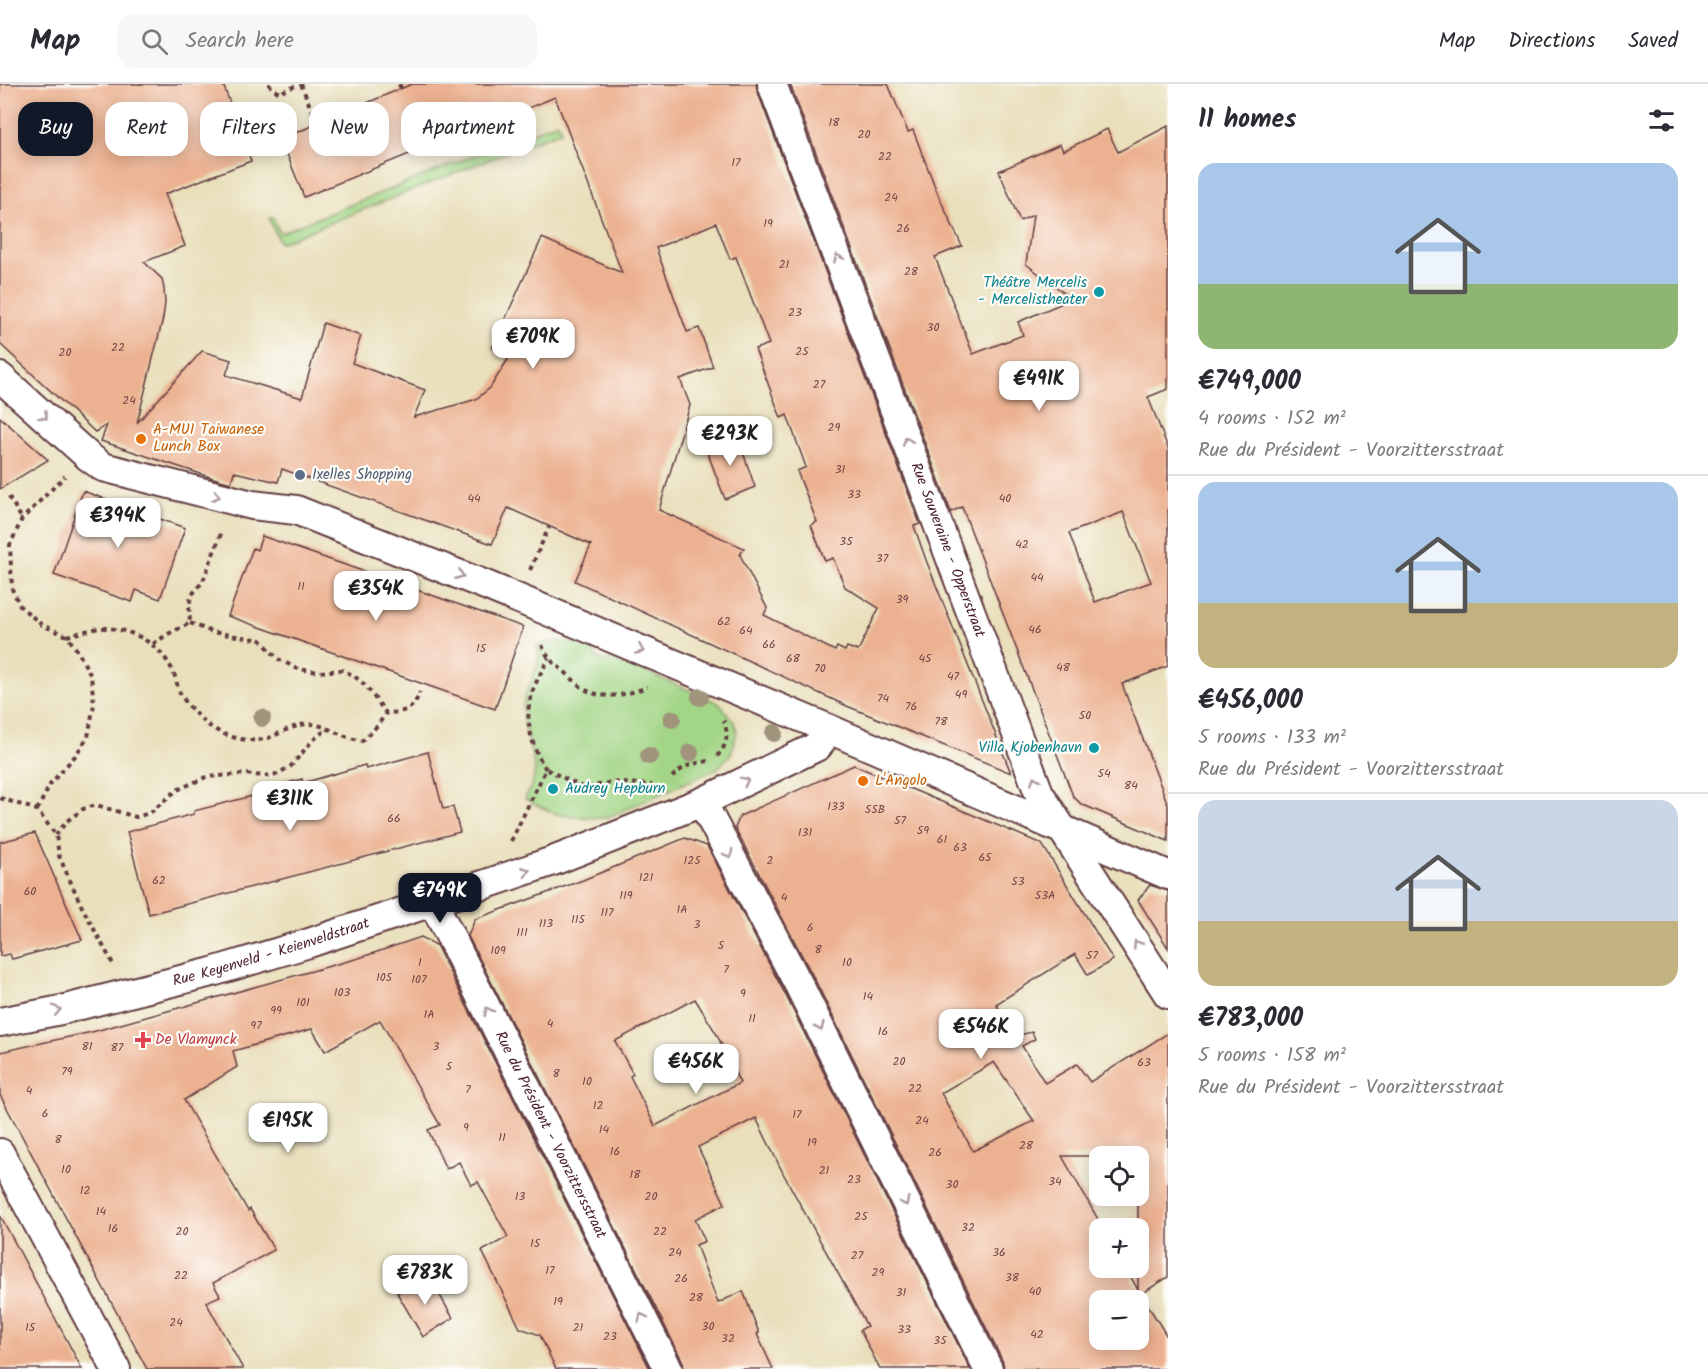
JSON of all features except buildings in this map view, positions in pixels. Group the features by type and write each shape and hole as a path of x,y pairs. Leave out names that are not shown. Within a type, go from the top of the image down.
{"street":[{"name":"Rue Souveraine - Opperstraat","path":"772,84 1039,793 1065,830 1168,994"},
{"path":"0,377 98,464 110,470 252,506 296,510 518,599 829,729 1168,875"},
{"name":"Rue Keyenveld - Keienveldstraat","path":"0,1022 60,1010 212,972 309,943 553,861 702,802 818,746 829,729"},
{"path":"702,802 800,987 988,1369"},
{"name":"Rue du Président - Voorzittersstraat","path":"433,902 668,1369"},
{"path":"0,1153 116,1369"}],"path":[{"path":"268,84 279,93 300,84 309,105"},
{"path":"37,810 51,783 88,737 94,704 91,676 68,636 42,625 20,606 12,590 10,546 22,519 66,476 84,452"},
{"path":"9,497 22,519"},
{"path":"190,623 191,596 203,581 233,501"},
{"path":"518,599 549,526"},
{"path":"153,644 190,623 212,632 261,640 278,659 298,669 319,672 342,670 353,675 365,685 386,713"},
{"path":"68,636 106,628 134,634 153,644 174,673 181,694 192,710 207,724 223,734 247,740 268,738 288,729 311,724 362,741 386,713"},
{"path":"542,644 551,662 586,690 603,695 621,695 651,686"},
{"path":"549,658 532,693 528,709 534,742 546,770 582,787 612,782 658,786"},
{"path":"386,713 404,712 417,701 420,692"},
{"path":"666,782 682,767 712,760 720,755 726,744 727,732 725,723 720,719"},
{"path":"56,835 66,820 83,809 96,805 136,817 150,813 177,790 206,777 277,774 291,766 312,741 328,728"},
{"path":"531,802 546,770"},
{"path":"0,798 37,810 56,835 59,855 82,907 130,992"}],"green space":[{"path":"558,122 561,131 536,141 536,131"},
{"path":"473,156 498,156 280,243 269,219 273,217 280,233"},
{"path":"559,641 581,644 596,651 594,656 608,662 611,657 719,703 734,722 737,731 731,754 717,769 606,818 557,814 525,799 533,782 535,769 523,719 524,698 537,667 539,656 537,646"}],"place":[{"name":"Théâtre Mercelis - Mercelistheater","path":"1099,292"},
{"name":"A-MUI Taiwanese Lunch Box","path":"141,439"},
{"name":"Ixelles Shopping","path":"300,475"},
{"name":"Villa Kjobenhavn","path":"1094,748"},
{"name":"L'Angolo","path":"863,781"},
{"name":"Audrey Hepburn","path":"553,789"},
{"name":"De Vlamynck","path":"143,1040"}]}
